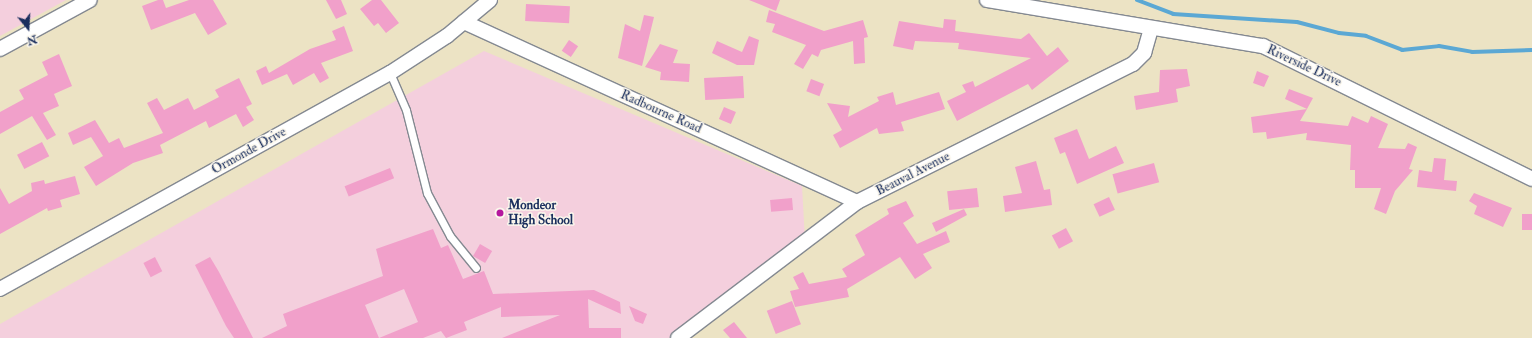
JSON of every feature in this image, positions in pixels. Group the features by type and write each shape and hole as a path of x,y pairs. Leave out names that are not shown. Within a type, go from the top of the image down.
{"street":[{"path":"0,49 90,0"},
{"name":"Ormonde Drive","path":"0,289 390,74 464,22 490,0"},
{"name":"Riverside Drive","path":"987,0 1151,28 1247,42 1277,52 1532,179"},
{"name":"Radbourne Road","path":"464,22 857,202"},
{"name":"Beauval Avenue","path":"678,338 857,202 1123,70 1144,53 1151,28"}],"lane":[{"path":"390,74 406,110 427,193 450,236 476,268"}],"shaded area":[{"path":"0,0 66,0 0,36"},
{"name":"Mondeor High School","path":"484,51 802,186 805,241 675,338 0,338 0,324"}],"building":[{"path":"158,0 163,0 166,8 189,0 213,0 227,24 208,35 195,13 151,30 142,6"},
{"path":"326,0 341,0 347,14 336,19"},
{"path":"372,0 381,0 399,23 386,33 378,23 374,26 360,9"},
{"path":"749,0 780,0 776,11"},
{"path":"526,4 570,6 569,23 525,21"},
{"path":"769,10 824,31 863,20 868,37 864,38 865,63 854,64 853,41 821,50 818,57 812,54 803,69 794,64 806,45 772,32 775,24 766,22"},
{"path":"644,15 654,17 642,66 618,58 625,24 640,31"},
{"path":"944,19 956,20 955,31 1021,39 1029,33 1047,56 1058,47 1069,61 1032,90 1028,84 957,121 947,101 966,92 962,85 973,81 975,87 1031,58 958,49 959,43 915,41 913,50 893,46 899,21 943,28"},
{"path":"344,26 353,51 321,63 329,78 320,83 314,73 293,85 287,74 262,85 256,71 266,66 269,73 310,49 336,40 332,31"},
{"path":"749,36 759,40 754,65 737,65 712,53 717,41 742,52"},
{"path":"569,40 578,46 571,57 562,51"},
{"path":"660,44 678,50 673,63 690,64 689,82 660,80 661,72 645,67"},
{"path":"59,54 72,86 54,94 59,106 43,113 56,135 47,140 32,116 0,134 0,112 24,99 19,90 48,75 42,62"},
{"path":"1187,69 1190,86 1176,89 1178,102 1136,110 1134,96 1159,92 1160,70"},
{"path":"1257,71 1269,76 1264,87 1253,83"},
{"path":"743,76 744,98 705,100 704,78"},
{"path":"239,78 252,104 246,107 254,120 243,127 236,114 209,128 206,121 160,145 163,153 133,163 96,186 84,167 103,156 91,137 73,145 68,133 95,120 109,143 119,138 124,148 163,133 147,103 157,98 164,110 188,98 194,110 219,97 215,90"},
{"path":"811,79 824,84 819,96 806,91"},
{"path":"1289,89 1313,98 1307,109 1285,99"},
{"path":"893,92 896,105 939,92 945,109 901,122 904,131 879,134 877,128 840,148 833,135 842,130 827,103 850,106 848,117 879,101 877,97"},
{"path":"724,107 736,112 731,124 719,119"},
{"path":"1307,109 1300,121 1348,126 1352,116 1368,123 1371,116 1388,124 1378,148 1405,149 1408,143 1417,147 1409,169 1413,170 1395,191 1386,214 1374,209 1381,188 1355,188 1355,170 1350,170 1351,145 1306,140 1307,133 1267,139 1266,132 1253,133 1251,117"},
{"path":"1077,129 1089,159 1116,146 1124,163 1077,184 1065,152 1060,154 1054,138"},
{"path":"42,142 49,156 24,169 17,155"},
{"path":"1434,158 1446,159 1444,180 1457,181 1456,191 1417,187 1419,170 1432,172"},
{"path":"1036,161 1044,190 1050,189 1052,205 1005,212 1003,196 1022,193 1015,167"},
{"path":"1154,163 1159,182 1118,193 1112,174"},
{"path":"390,168 394,178 349,197 345,186"},
{"path":"75,176 80,194 60,200 62,207 48,211 47,208 0,234 0,188 9,204 32,191 31,183 44,180 45,184"},
{"path":"977,188 979,207 949,210 947,191"},
{"path":"1474,193 1512,208 1503,227 1474,214 1477,206 1469,201"},
{"path":"1109,197 1115,210 1100,217 1094,204"},
{"path":"792,198 793,210 771,212 770,200"},
{"path":"906,201 914,216 903,223 917,244 946,231 950,242 923,254 932,268 915,279 900,257 847,289 849,297 795,307 790,291 799,289 793,277 803,272 809,284 847,277 842,269 865,255 855,235 889,214 887,209"},
{"path":"964,209 967,215 936,232 932,223"},
{"path":"1522,214 1532,214 1532,230 1522,230"},
{"path":"1066,228 1073,241 1059,249 1052,236"},
{"path":"433,229 441,248 448,245 463,279 484,271 493,294 594,290 620,302 621,314 588,299 589,328 621,328 621,338 502,338 560,315 501,317 501,307 464,322 467,330 446,338 441,331 423,338 262,338 287,326 283,314 383,276 376,249","holes":["404,289 418,322 379,338 365,305"]},
{"path":"480,244 492,251 485,263 473,256"},
{"path":"155,257 162,271 151,277 143,263"},
{"path":"210,257 253,338 234,338 226,326 195,265"},
{"path":"792,301 801,324 776,334 767,311"},
{"path":"629,306 647,314 643,324 635,321"},
{"path":"734,322 747,338 730,338 723,330"}],"waterway":[{"path":"1137,0 1173,14 1297,22 1339,33 1366,36 1402,50 1439,46 1472,52 1532,50"}],"place":[{"name":"Mondeor High School","path":"500,213"}]}
